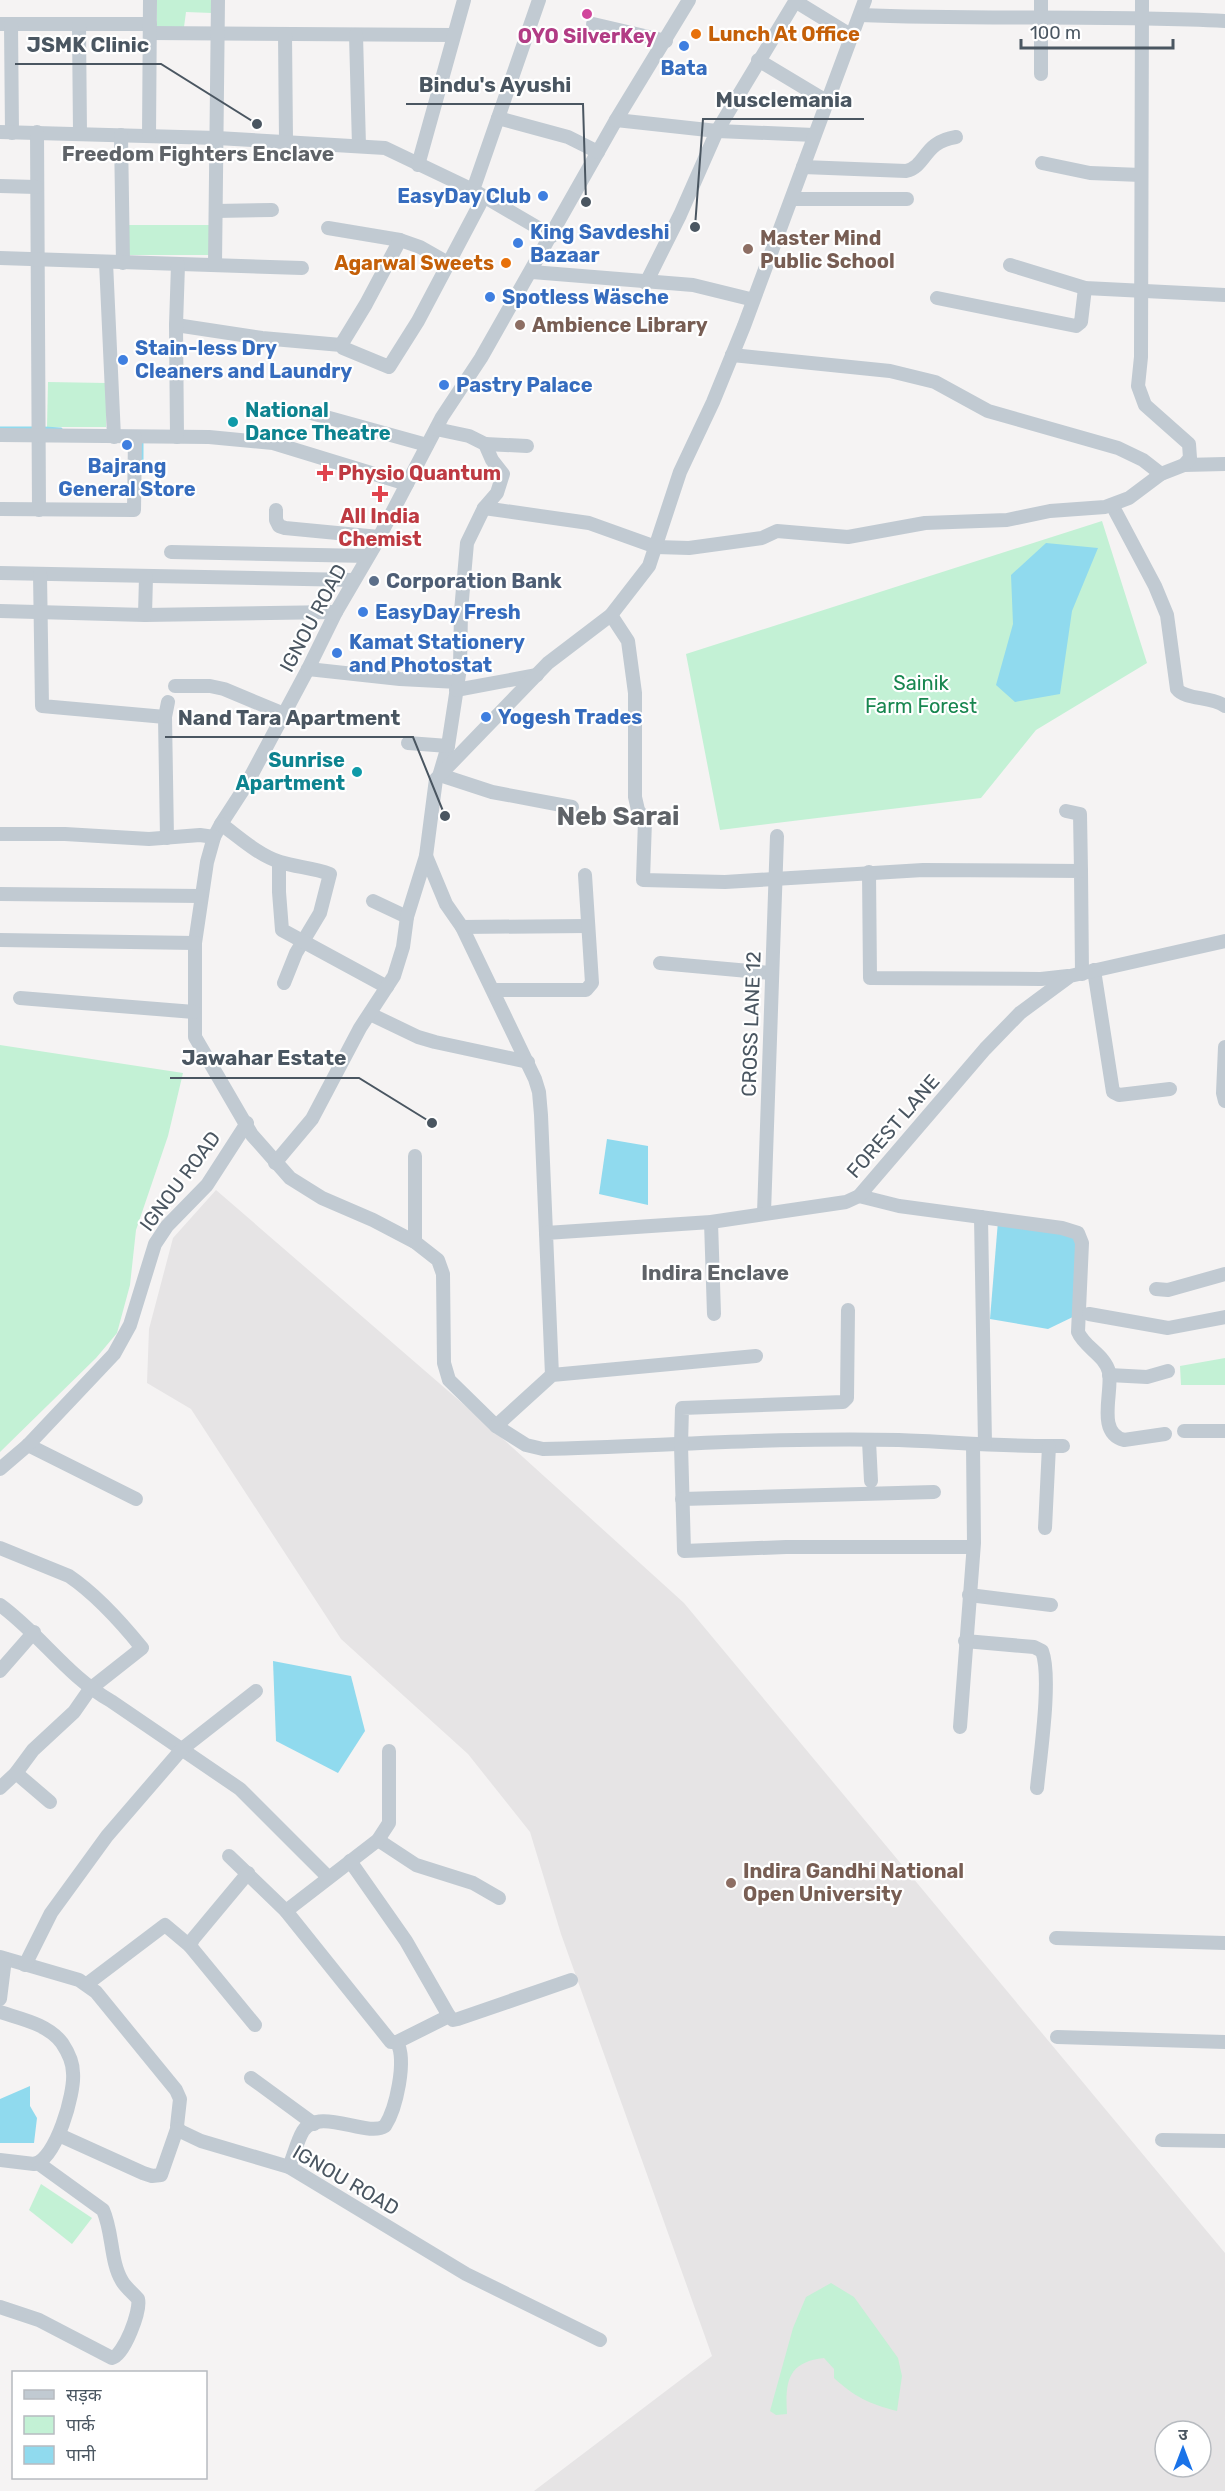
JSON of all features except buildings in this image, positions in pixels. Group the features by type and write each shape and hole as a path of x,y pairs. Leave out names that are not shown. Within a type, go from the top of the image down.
{"street":[{"path":"149,136 150,0"},
{"path":"215,266 218,0"},
{"path":"418,165 452,35 464,0"},
{"path":"176,325 262,338 341,345 342,348 389,367 448,263 478,194 498,118 539,0"},
{"name":"IGNOU ROAD","path":"0,1469 27,1445 114,1354 130,1325 155,1244 167,1226 207,1185 247,1123 195,1037 195,944 207,862 214,837 245,787 353,580 379,537 436,429 532,272 616,120 689,0"},
{"path":"275,1163 312,1119 360,1028 394,976 399,962 407,917 426,856 434,784 440,775 548,663 611,615 649,566 680,472 732,355 865,0"},
{"path":"1041,0 1041,74"},
{"path":"1142,0 1139,393 1145,405 1189,444 1190,458 1184,465"},
{"path":"646,283 680,215 717,130 796,1 852,36"},
{"path":"860,15 1225,21"},
{"path":"452,35 218,35 79,25 6,24 6,132 216,138 385,148 478,194 552,236"},
{"path":"593,24 666,41"},
{"path":"79,25 80,134"},
{"path":"285,34 286,141"},
{"path":"356,34 359,146"},
{"path":"758,60 828,102"},
{"path":"498,118 568,137 598,152"},
{"path":"616,120 717,130 814,135"},
{"path":"37,132 39,510"},
{"path":"121,135 123,263"},
{"path":"804,167 906,171 915,167 939,141 956,137"},
{"path":"1042,163 1083,172 1141,175"},
{"path":"0,186 36,187"},
{"path":"792,199 907,200"},
{"path":"216,211 272,210"},
{"path":"328,228 400,240 420,247 448,263"},
{"path":"341,345 400,240"},
{"path":"0,258 302,268"},
{"path":"106,262 114,437"},
{"path":"177,437 178,265"},
{"path":"1010,265 1085,288 1225,295"},
{"path":"532,272 693,285 750,299"},
{"path":"937,298 1076,326 1081,322 1085,288"},
{"path":"732,355 890,371 935,382 988,411 1118,448 1143,460 1161,474"},
{"path":"304,411 427,445"},
{"path":"436,429 469,436 485,444 527,446"},
{"path":"0,435 209,437 279,444 407,484"},
{"path":"0,509 134,510 135,436"},
{"path":"440,775 448,746 457,686 467,543 484,508 497,494 503,474 492,460 485,444"},
{"path":"484,508 589,523 657,547 689,548 762,538 777,531 848,537 925,523 1007,520 1050,511 1112,504 1129,498 1161,474 1184,465 1225,464"},
{"path":"1112,504 1155,586 1167,615 1177,689 1183,694 1210,698 1225,706"},
{"path":"276,510 276,520 279,526 285,528 379,537"},
{"path":"171,552 368,556"},
{"path":"0,573 353,580"},
{"path":"40,574 42,706 165,717"},
{"path":"145,615 146,576"},
{"path":"0,611 145,615 336,612"},
{"path":"611,615 628,641 635,693 635,797 638,810 645,823 642,878 706,882 869,872 1081,871"},
{"path":"308,669 457,686 537,675"},
{"path":"174,687 224,689 284,714"},
{"path":"167,838 165,717 168,702"},
{"path":"408,743 448,746"},
{"path":"440,775 492,792 572,807"},
{"path":"1066,811 1080,814 1082,973 1113,1092 1119,1095 1170,1089"},
{"path":"220,824 259,852 279,862 311,867 330,874 320,913 303,941 284,983"},
{"path":"0,834 214,837"},
{"name":"CROSS LANE 12","path":"764,1213 777,837"},
{"path":"426,856 446,904 462,927 494,990 516,1041 528,1062 539,1092 552,1375"},
{"path":"279,862 282,930 387,987"},
{"path":"869,872 870,978 1029,979 1082,973"},
{"path":"494,990 586,990 590,988 592,983 585,875"},
{"path":"0,894 201,896"},
{"path":"373,901 407,917"},
{"path":"462,927 587,926"},
{"path":"0,940 195,944"},
{"name":"FOREST LANE","path":"546,1233 711,1222 840,1204 859,1196 985,1049 1020,1013 1082,973 1225,941"},
{"path":"660,963 771,974"},
{"path":"20,998 194,1012"},
{"path":"370,1014 418,1037 528,1062"},
{"path":"1225,1047 1223,1094 1225,1101"},
{"path":"247,1123 252,1134 290,1178 322,1198 374,1220 415,1242 438,1260 442,1268 444,1363 447,1377 496,1426 526,1445 543,1449 681,1445 721,1441 898,1440 1063,1446"},
{"path":"415,1156 415,1242"},
{"path":"859,1196 900,1206 1062,1228 1078,1233 1082,1243 1078,1332 1105,1363 1109,1375 1108,1420 1110,1428 1119,1439 1124,1440 1165,1434"},
{"path":"960,1727 979,1444 981,1217"},
{"path":"711,1222 714,1314"},
{"path":"1156,1288 1168,1290 1225,1274"},
{"path":"848,1310 846,1400 840,1403 682,1408 684,1551 786,1546 973,1546"},
{"path":"1089,1314 1168,1328 1225,1317"},
{"path":"496,1426 552,1375 756,1356"},
{"path":"1109,1375 1143,1377 1168,1371"},
{"path":"1184,1431 1225,1431"},
{"path":"869,1441 871,1481"},
{"path":"27,1445 136,1499"},
{"path":"1045,1528 1048,1446"},
{"path":"682,1499 934,1492"},
{"path":"0,1548 69,1576 111,1613 142,1650 90,1689 74,1712 33,1750 16,1773 0,1788"},
{"path":"969,1594 1051,1605"},
{"path":"0,1605 34,1632 90,1689 240,1790 328,1877"},
{"path":"0,1671 34,1632"},
{"path":"965,1641 1034,1647 1042,1651 1045,1664 1045,1699 1037,1788"},
{"path":"25,1965 51,1913 100,1845 182,1749 256,1691"},
{"path":"286,1911 378,1840 389,1823 389,1751"},
{"path":"16,1773 50,1803"},
{"path":"378,1840 416,1865 472,1883 499,1898"},
{"path":"229,1856 286,1911 386,2038 397,2042 401,2049 402,2070 385,2126 377,2129 336,2122 314,2124 303,2131 290,2167"},
{"path":"350,1861 406,1941 453,2020 572,1980"},
{"path":"190,1946 248,1873"},
{"path":"87,1984 165,1925 190,1946 255,2025"},
{"path":"1056,1938 1225,1943"},
{"path":"0,1999 2,1958 87,1984 176,2090 180,2105 177,2129 166,2167 161,2175 143,2173 58,2136"},
{"path":"0,2012 40,2026 59,2039 69,2055 74,2072 73,2084 58,2136 45,2157 38,2163 28,2164 0,2160"},
{"path":"397,2042 449,2016"},
{"path":"1057,2037 1225,2042"},
{"path":"251,2078 314,2124"},
{"name":"IGNOU ROAD","path":"177,2129 194,2138 290,2167 466,2274 600,2340"},
{"path":"1162,2140 1225,2141"},
{"path":"0,2307 39,2320 112,2358 121,2353 138,2312 138,2299 124,2285 118,2272 108,2222 103,2210 38,2163"}],"shaded area":[{"name":"Indira Gandhi National Open University","path":"216,1190 491,1428 684,1603 1225,2253 1225,2491 534,2491 712,2356 561,1934 530,1832 468,1754 341,1639 191,1409 147,1383 149,1329 173,1238"}],"green space":[{"path":"157,0 213,0 212,13 186,12 184,27 157,28"},
{"path":"128,225 210,225 210,255 128,255"},
{"path":"48,382 106,383 106,427 47,427"},
{"name":"Sainik Farm Forest","path":"1102,521 1147,663 1036,730 981,798 720,830 686,654"},
{"path":"0,1045 183,1073 168,1136 136,1230 130,1285 117,1333 96,1358 0,1452"},
{"path":"1225,1358 1225,1385 1181,1385 1180,1366"},
{"path":"41,2184 92,2218 72,2244 29,2210"},
{"path":"831,2283 854,2297 898,2358 902,2376 897,2411 878,2406 849,2390 834,2378 834,2369 824,2358 803,2364 791,2375 787,2392 787,2414 776,2415 770,2411 793,2328 806,2297"}],"water":[{"path":"1046,543 1098,548 1072,611 1060,694 1015,702 996,685 1013,624 1011,575"},
{"path":"607,1139 648,1146 648,1205 599,1194"},
{"path":"998,1221 1082,1232 1079,1314 1048,1329 990,1319"},
{"path":"273,1661 351,1676 365,1731 338,1773 276,1741"},
{"path":"30,2086 30,2106 37,2118 34,2143 0,2143 0,2099"}],"waterway":[{"path":"0,428 34,428"},
{"path":"44,428 61,429"},
{"path":"251,434 263,435"},
{"path":"142,441 142,469"}],"place":[{"name":"OYO SilverKey","path":"587,14"},
{"name":"Lunch At Office","path":"696,34"},
{"name":"Bata","path":"684,46"},
{"name":"JSMK Clinic","path":"257,124"},
{"name":"EasyDay Club","path":"543,196"},
{"name":"Bindu's Ayushi","path":"586,202"},
{"name":"Musclemania","path":"695,227"},
{"name":"King Savdeshi Bazaar","path":"518,243"},
{"name":"Master Mind Public School","path":"748,249"},
{"name":"Agarwal Sweets","path":"506,263"},
{"name":"Spotless Wäsche","path":"490,297"},
{"name":"Ambience Library","path":"520,325"},
{"name":"Stain-less Dry Cleaners and Laundry","path":"123,360"},
{"name":"Pastry Palace","path":"444,385"},
{"name":"National Dance Theatre","path":"233,422"},
{"name":"Bajrang General Store","path":"127,445"},
{"name":"Physio Quantum","path":"325,473"},
{"name":"All India Chemist","path":"380,494"},
{"name":"Corporation Bank","path":"374,581"},
{"name":"EasyDay Fresh","path":"363,612"},
{"name":"Kamat Stationery and Photostat","path":"337,653"},
{"name":"Yogesh Trades","path":"486,717"},
{"name":"Sunrise Apartment","path":"357,772"},
{"name":"Nand Tara Apartment","path":"445,816"},
{"name":"Jawahar Estate","path":"432,1123"},
{"name":"Indira Gandhi National Open University","path":"731,1883"}],"district":[{"name":"Freedom Fighters Enclave","path":"198,154"},
{"name":"Neb Sarai","path":"618,816"},
{"name":"Indira Enclave","path":"715,1273"}]}
